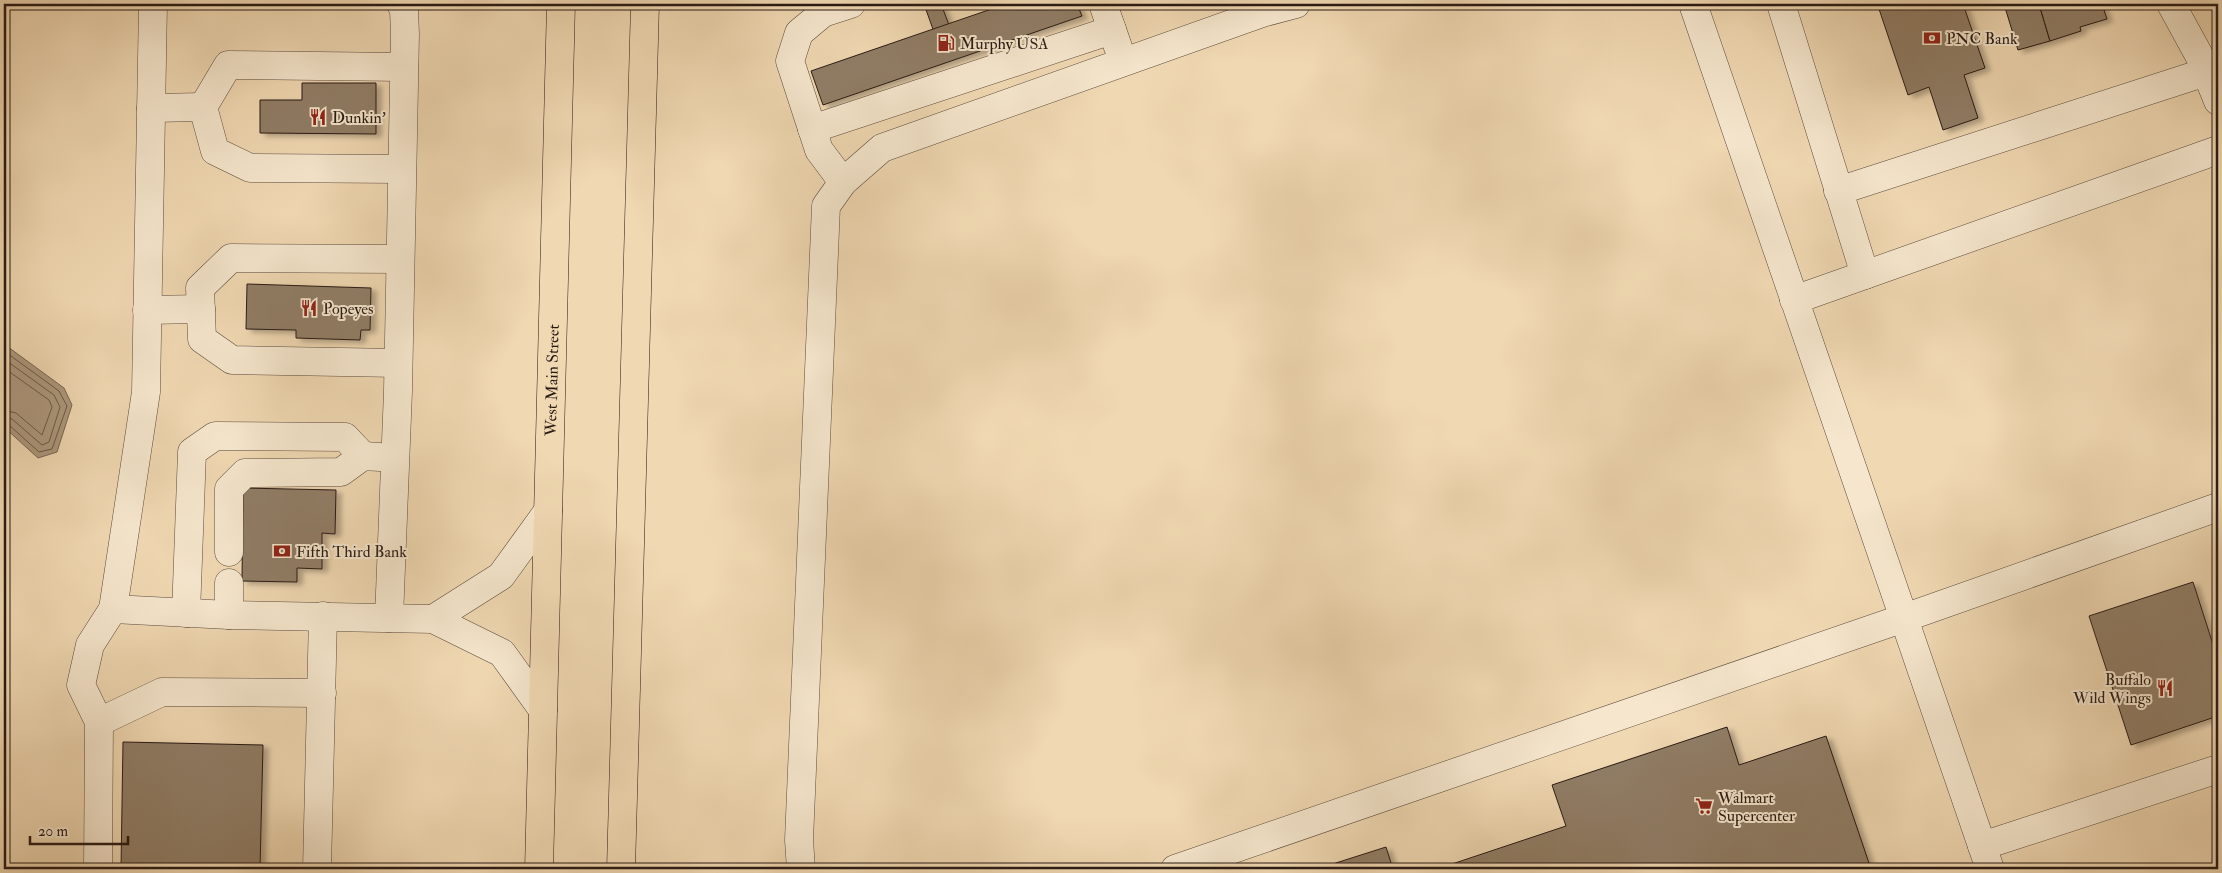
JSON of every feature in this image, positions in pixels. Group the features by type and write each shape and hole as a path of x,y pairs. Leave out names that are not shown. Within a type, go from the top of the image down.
{"main road":[{"name":"West Main Street","path":"539,869 561,4"},
{"path":"622,869 645,4"}],"lane":[{"path":"98,869 99,722 81,685 90,645 113,609 146,392 153,4"},
{"path":"389,618 398,362 404,68 404,10 402,4"},
{"path":"843,182 819,150 790,61 799,33 824,13 851,4"},
{"path":"1103,4 1123,62"},
{"path":"801,869 799,840 826,206 843,182 882,148 1123,62 1262,9 1296,4"},
{"path":"1693,4 1986,858 2218,769"},
{"path":"1780,4 1865,275"},
{"path":"2171,4 2206,72 2218,101"},
{"path":"812,129 1112,30"},
{"path":"401,169 250,168 215,151 203,107 228,65 404,68"},
{"path":"1838,191 2206,72"},
{"path":"151,108 203,107"},
{"path":"1794,300 2218,150"},
{"path":"398,362 232,360 202,339 200,288 231,258 400,259"},
{"path":"147,310 201,309"},
{"path":"186,613 192,452 215,436 345,437 363,456"},
{"path":"229,552 229,489 245,473 341,472 363,456 395,457"},
{"path":"1175,869 1904,618 2218,507"},
{"path":"433,619 501,576 548,511"},
{"path":"229,584 229,615"},
{"path":"113,609 229,615 433,619 502,653 543,710"},
{"path":"317,869 323,616"},
{"path":"99,722 162,692 322,693"}],"water":[{"path":"4,344 64,388 72,405 57,452 38,458 4,427"}],"building":[{"path":"924,4 941,4 956,43 940,49"},
{"name":"Murphy USA","path":"1006,4 1077,4 1082,16 823,105 811,71"},
{"name":"PNC Bank","path":"1894,4 1963,4 1985,68 1964,75 1978,118 1943,130 1929,87 1908,95 1879,9"},
{"path":"2004,4 2039,4 2050,41 2018,50"},
{"path":"2039,4 2102,4 2107,19 2080,27 2081,31 2050,41"},
{"name":"Dunkin'","path":"302,83 376,83 376,134 260,133 260,100 302,100"},
{"name":"Popeyes","path":"247,284 371,288 370,330 361,330 360,340 296,338 296,330 246,329"},
{"name":"Fifth Third Bank","path":"243,488 336,490 335,534 322,533 322,569 297,568 297,582 242,581"},
{"name":"Buffalo Wild Wings","path":"2193,582 2218,660 2218,716 2131,745 2089,616"},
{"name":"Walmart Supercenter","path":"1727,727 1739,765 1826,736 1871,869 1437,869 1566,826 1552,785"},
{"path":"123,742 263,745 260,869 121,869"},
{"path":"1386,847 1393,869 1317,869"}],"place":[{"name":"PNC Bank","path":"1932,38"},
{"name":"Murphy USA","path":"946,43"},
{"name":"Dunkin'","path":"318,117"},
{"name":"Popeyes","path":"309,308"},
{"name":"Fifth Third Bank","path":"282,551"},
{"name":"Buffalo Wild Wings","path":"2165,688"},
{"name":"Walmart Supercenter","path":"1704,806"}]}
